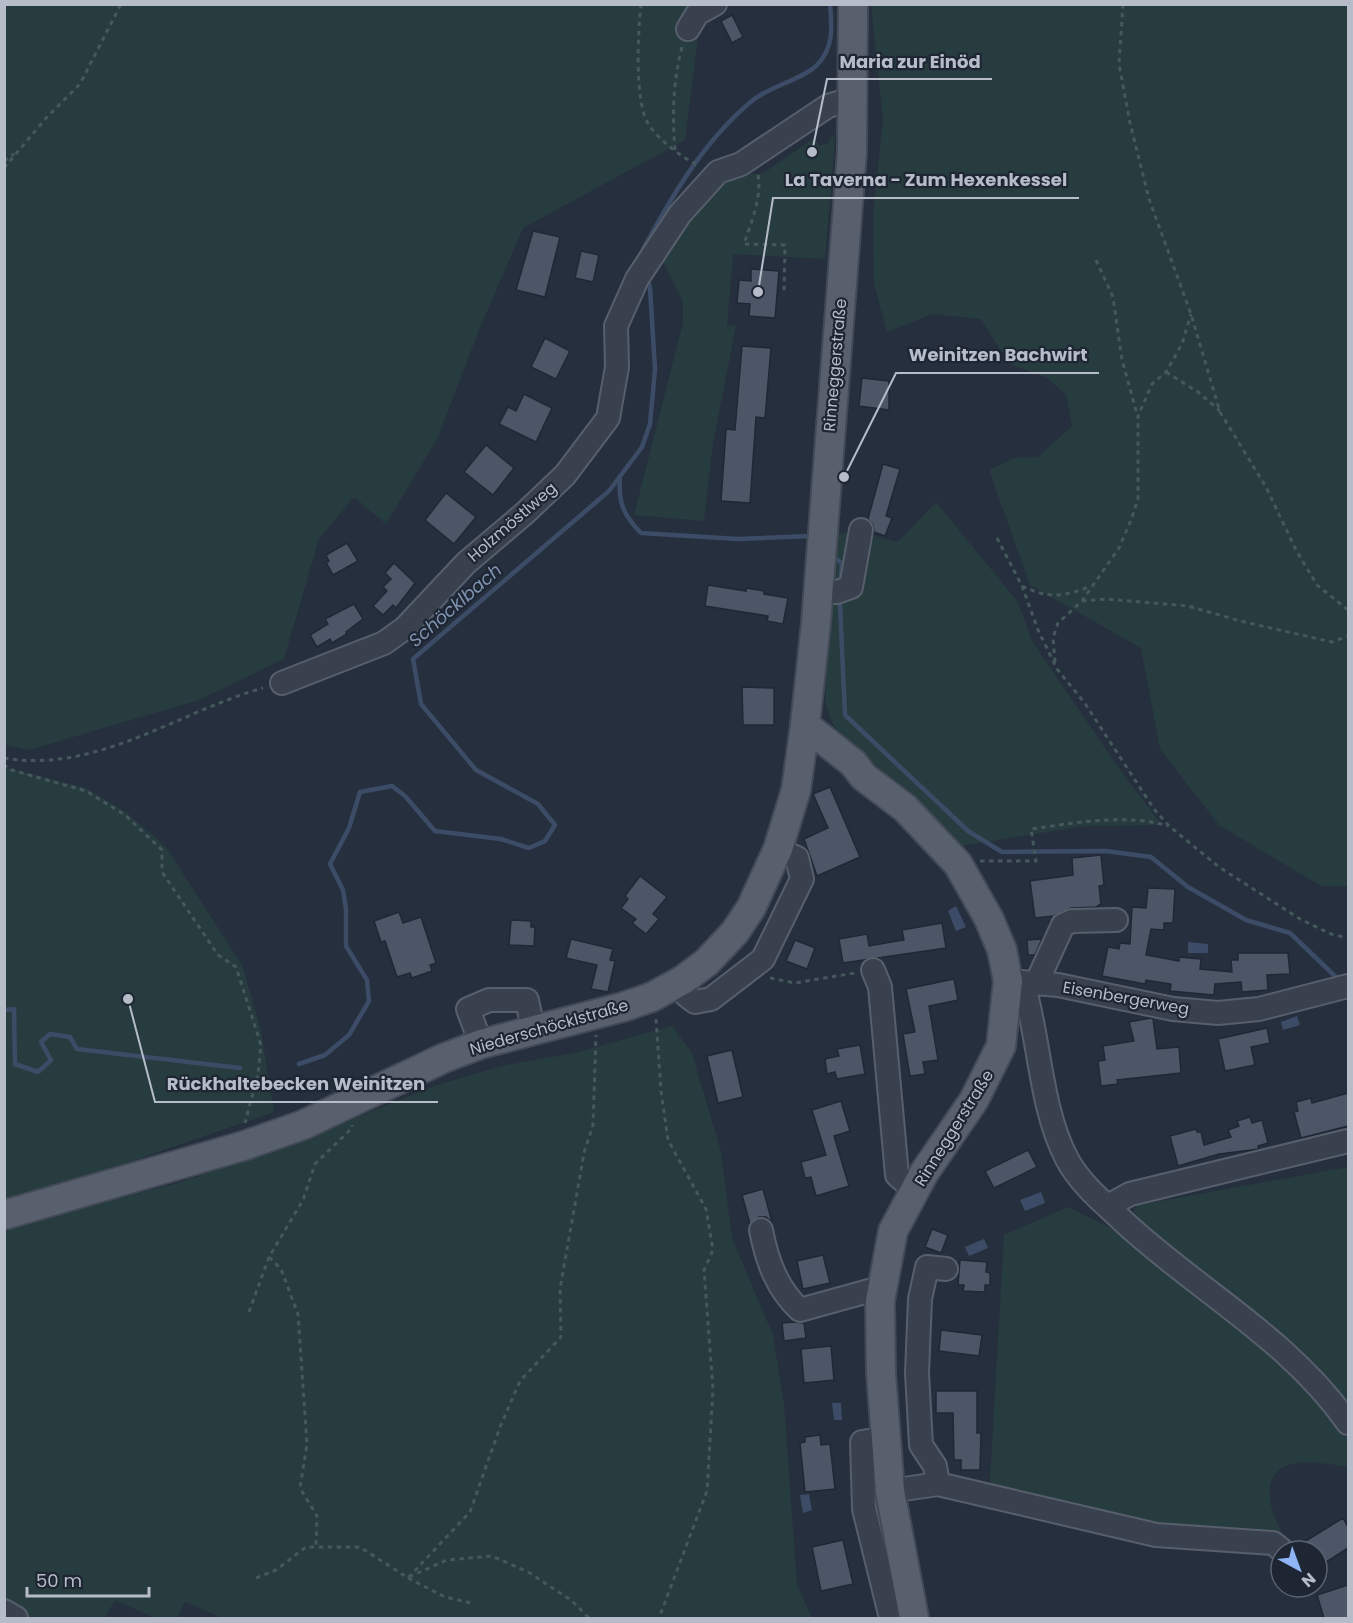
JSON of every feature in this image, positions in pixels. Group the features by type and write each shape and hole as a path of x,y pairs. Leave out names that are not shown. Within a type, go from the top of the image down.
{"main road":[{"name":"Rinneggerstraße","path":"853,4 854,98 847,229 818,592 800,762 826,766 864,777"},
{"name":"Rinneggerstraße","path":"805,725 853,763 864,777 905,808 958,864 989,919 1002,950 1022,983 990,1072 915,1191 893,1231 883,1287 881,1373 890,1491 914,1618"},
{"name":"Niederschöcklstraße","path":"4,1215 243,1146 303,1125 444,1058 481,1044 601,1013 652,997 683,980 706,962 735,932 751,908 778,849 795,790 800,762"}],"street":[{"path":"685,38 697,14 715,4"},
{"name":"Holzmöstlweg","path":"282,683 384,643 405,628 466,562 525,513 565,475 608,418 617,367 616,326 637,279 680,214 718,172 741,164 828,106 854,98"},
{"path":"818,592 837,592 851,587 861,530"},
{"path":"683,980 686,995 695,1002 711,999 763,959 802,879 797,858 778,849"},
{"path":"1022,983 1063,925 1072,921 1116,920"},
{"path":"873,970 880,987 897,1175 915,1191"},
{"name":"Eisenbergerweg","path":"1022,983 1106,994 1173,1009 1218,1013 1259,1009 1348,986"},
{"name":"Rinneggerstraße","path":"1022,983 1034,1021 1052,1125 1068,1161 1091,1191 1166,1258 1304,1368 1328,1393 1348,1423"},
{"path":"481,1044 468,1009 489,1000 527,1000 533,1029"},
{"path":"1107,1206 1130,1194 1348,1141"},
{"path":"761,1230 766,1257 785,1297 800,1310 883,1287"},
{"path":"938,1484 935,1466 921,1445 917,1373 920,1299 927,1267 946,1269"},
{"path":"886,1438 861,1442 864,1509 891,1618"},
{"path":"890,1491 938,1484 1156,1535 1269,1544"},
{"path":"4,1611 16,1618"}],"path":[{"path":"4,168 80,84 111,29 121,4"},
{"path":"641,4 639,93 648,123 686,160 704,168"},
{"path":"1123,4 1119,64 1130,123 1149,199 1191,314 1220,412 1266,487 1296,550 1317,585 1348,610"},
{"path":"675,151 672,113 675,78 685,38"},
{"path":"4,161 18,152"},
{"path":"755,155 759,183 744,244 785,245 784,295"},
{"path":"1058,669 1053,653 1053,638 1058,623 1082,601 1119,549 1138,499 1138,416 1122,360 1113,297 1096,260"},
{"path":"1138,416 1152,384 1166,372 1182,344 1191,314"},
{"path":"1166,372 1198,392 1220,412"},
{"path":"997,538 1022,586 1038,630 1058,669 1084,702 1154,809 1169,826 1219,867 1300,919 1331,934 1348,938"},
{"path":"1022,586 1041,595 1061,597 1091,586"},
{"path":"1082,601 1106,599 1188,606 1240,621 1332,642 1348,636"},
{"path":"4,758 56,761 117,745 237,696 282,683"},
{"path":"4,764 8,769 86,791 125,815 162,850 162,872 218,955 236,967 261,1044 258,1074 245,1117 243,1146"},
{"path":"958,864 972,861 1036,861 1031,829 1071,823 1153,821 1169,826"},
{"path":"763,959 770,978 795,983 873,970"},
{"path":"652,997 657,1024 661,1091 668,1140 706,1209 713,1250 704,1270 713,1389 707,1491 659,1618"},
{"path":"408,1578 470,1512 500,1427 520,1381 561,1338 560,1289 584,1153 593,1125 594,1041 601,1013"},
{"path":"249,1312 269,1257 303,1200 315,1164 352,1128 349,1105"},
{"path":"269,1257 281,1269 298,1314 307,1444 300,1488 317,1516 316,1547"},
{"path":"256,1578 276,1570 306,1547 360,1547 408,1578 445,1597 471,1603"},
{"path":"408,1578 447,1560 492,1556 530,1573 572,1601 589,1618"}],"green space":[{"path":"5,5 702,5 685,140 523,228 479,330 438,437 386,524 354,497 319,539 284,659 199,700 29,750 5,745"},
{"path":"871,5 1348,5 1348,886 1321,886 1219,825 1160,749 1141,648 1030,585 989,470 1014,458 1038,457 1072,426 1066,395 1047,378 1009,364 981,319 932,314 887,332 874,283 873,215 883,120"},
{"path":"832,135 835,139 825,259 733,254 727,325 736,326 713,443 704,521 634,515 683,323 683,302 662,260 708,191 749,174 762,174 814,138 819,145 828,143"},
{"path":"936,502 1018,602 1032,641 1120,770 1162,825 1086,826 960,846 930,812 845,739 833,725 825,703 834,536 857,533 898,542"},
{"path":"4,767 86,788 127,813 166,847 243,967 261,1031 274,1112 83,1178 5,1201"},
{"path":"672,1026 692,1053 721,1152 732,1238 773,1335 784,1404 797,1585 812,1618 222,1618 185,1602 177,1618 155,1618 115,1600 105,1618 25,1618 5,1606 5,1227 178,1183 315,1135 428,1088 501,1066 574,1053"},
{"path":"1348,1167 1348,1410 1128,1218 1138,1205"},
{"path":"1068,1207 1117,1231 1121,1227 1295,1364 1348,1428 1348,1467 1321,1463 1293,1464 1282,1468 1274,1476 1270,1488 1271,1505 1283,1537 1261,1539 1202,1535 994,1493 990,1480 1004,1235"}],"water":[{"path":"956,906 966,927 956,931 948,911"},
{"path":"1188,942 1208,944 1208,953 1188,953"},
{"path":"1297,1016 1300,1025 1283,1030 1281,1022"},
{"path":"1041,1192 1045,1203 1025,1211 1020,1200"},
{"path":"984,1239 988,1248 969,1256 965,1247"},
{"path":"832,1403 841,1403 842,1420 834,1420"},
{"path":"809,1494 812,1510 803,1513 800,1495"}],"building":[{"path":"732,15 743,37 732,43 721,21"},
{"path":"533,231 560,237 545,297 516,290"},
{"path":"581,251 599,255 593,282 575,278"},
{"path":"751,269 779,271 775,318 749,316 750,304 737,303 739,280 751,281"},
{"path":"545,338 570,351 556,379 531,367"},
{"path":"742,346 771,348 765,418 756,417 750,503 721,501 726,429 735,430"},
{"path":"862,378 889,381 889,410 859,406"},
{"path":"524,394 552,408 536,442 499,424 508,407 516,411"},
{"path":"486,445 514,468 493,495 464,472"},
{"path":"883,464 900,469 886,516 892,518 885,536 874,532 873,525 868,519"},
{"path":"446,493 476,517 454,544 425,520"},
{"path":"347,543 358,561 333,575 326,562 329,561 326,555"},
{"path":"394,563 415,583 396,608 393,605 383,615 373,606 387,591 383,587 391,579 385,573"},
{"path":"708,585 746,591 746,588 788,598 783,624 767,621 768,616 705,606"},
{"path":"354,604 363,619 346,632 347,634 332,643 330,639 317,647 310,635 328,624 325,619"},
{"path":"742,687 774,688 774,725 743,725"},
{"path":"830,787 860,857 817,876 804,839 828,828 813,794"},
{"path":"1101,855 1104,885 1099,886 1101,904 1096,907 1071,908 1054,916 1035,918 1030,881 1073,875 1072,858"},
{"path":"640,876 667,897 653,914 659,919 646,934 632,923 636,919 621,908 628,899 625,896"},
{"path":"1148,888 1175,889 1173,923 1164,923 1164,930 1151,929 1146,955 1179,961 1179,957 1201,959 1200,969 1232,972 1231,960 1238,960 1238,953 1288,953 1290,974 1267,975 1268,990 1242,992 1241,982 1215,984 1214,995 1170,991 1171,984 1146,980 1145,984 1102,976 1108,947 1119,949 1120,943 1130,944 1132,907 1146,908"},
{"path":"399,912 403,923 421,917 436,963 430,965 432,971 412,978 410,973 397,977 385,941 381,942 374,921"},
{"path":"511,920 531,921 531,927 535,927 534,946 509,945"},
{"path":"942,923 946,948 843,963 839,939 867,934 869,946 904,940 902,930"},
{"path":"571,939 613,949 610,960 615,961 608,992 591,989 597,965 566,958"},
{"path":"1042,939 1035,955 1028,955 1027,940"},
{"path":"795,940 815,948 807,969 786,961"},
{"path":"954,979 958,1000 929,1006 938,1060 923,1062 925,1074 910,1076 903,1034 915,1032 906,989"},
{"path":"1151,1018 1157,1049 1179,1047 1181,1073 1117,1080 1118,1084 1101,1086 1098,1061 1105,1060 1103,1046 1134,1041 1129,1022"},
{"path":"1267,1028 1270,1043 1251,1047 1255,1065 1225,1071 1218,1039"},
{"path":"860,1045 865,1074 837,1079 835,1072 827,1074 825,1059 839,1056 837,1049"},
{"path":"732,1050 743,1097 718,1103 707,1056"},
{"path":"1348,1093 1348,1126 1301,1138 1294,1112 1298,1111 1296,1102 1311,1098 1312,1103"},
{"path":"841,1101 850,1131 834,1136 849,1186 816,1196 811,1177 805,1178 801,1162 826,1155 812,1110"},
{"path":"1250,1117 1252,1123 1262,1120 1268,1143 1258,1146 1259,1149 1219,1154 1178,1166 1170,1136 1196,1129 1197,1132 1201,1132 1204,1145 1231,1137 1228,1130 1239,1126 1237,1121"},
{"path":"1028,1150 1037,1167 994,1188 985,1171"},
{"path":"763,1189 772,1222 766,1217 759,1217 750,1224 742,1195"},
{"path":"932,1229 948,1235 941,1253 925,1247"},
{"path":"823,1255 830,1283 803,1289 797,1261"},
{"path":"960,1260 987,1262 986,1272 990,1273 990,1285 985,1285 985,1292 963,1291 964,1285 958,1285"},
{"path":"782,1323 804,1323 806,1338 784,1341"},
{"path":"941,1330 982,1335 979,1356 939,1351"},
{"path":"831,1346 834,1380 804,1383 801,1349"},
{"path":"936,1391 977,1391 977,1433 981,1433 980,1470 961,1470 961,1460 954,1460 953,1413 936,1413"},
{"path":"820,1435 821,1445 830,1444 835,1489 805,1492 800,1443 805,1442 805,1437"},
{"path":"1343,1518 1348,1527 1348,1548 1329,1560 1329,1539 1309,1539"},
{"path":"843,1540 853,1584 821,1591 812,1547"},
{"path":"1348,1585 1348,1618 1324,1618 1318,1599 1329,1599 1329,1591"}],"waterway":[{"name":"Schöcklbach","path":"641,258 640,255 676,192 718,134 753,100 811,70 823,58 831,36 830,4"},
{"name":"Schöcklbach","path":"299,1064 325,1055 349,1035 369,1001 367,980 346,946 346,909 343,890 330,864 349,828 360,792 392,786 405,796 435,831 501,839 529,848 545,841 555,825 538,804 476,770 421,704 413,659 609,491 642,447 650,424 655,369 650,288 647,278"},
{"path":"620,476 623,508 641,533 738,539 810,536"},
{"path":"838,560 842,564 841,577"},
{"path":"840,605 845,715 968,831 1002,852 1106,851 1151,857 1188,887 1246,920 1290,933 1337,978 1348,975"},
{"name":"Schöcklbach","path":"4,1010 14,1009 15,1064 38,1072 51,1060 41,1042 50,1034 70,1037 77,1049 240,1068"}],"place":[{"name":"Maria zur Einöd","path":"812,152"},
{"name":"La Taverna - Zum Hexenkessel","path":"758,292"},
{"name":"Weinitzen Bachwirt","path":"844,477"},
{"name":"Rückhaltebecken Weinitzen","path":"128,999"}]}
